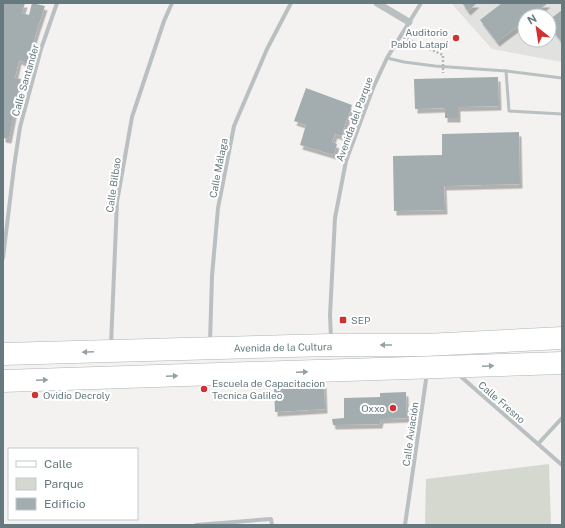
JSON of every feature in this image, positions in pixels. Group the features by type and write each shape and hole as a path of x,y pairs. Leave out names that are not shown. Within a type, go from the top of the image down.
{"main road":[{"name":"Avenida de la Cultura","path":"3,354 111,364 427,356 449,355 562,338"},
{"name":"Avenida de la Cultura","path":"3,381 210,348 331,358"},
{"name":"Avenida de la Cultura","path":"449,355 562,363"}],"street":[{"name":"Calle Santander","path":"3,258 20,127 41,49 57,3"},
{"name":"Calle Bilbao","path":"111,364 117,202 132,117 164,21 172,3"},
{"name":"Calle Málaga","path":"210,348 212,276 218,208 234,126 267,49 291,3"},
{"path":"377,3 409,22"},
{"name":"Avenida del Parque","path":"331,358 330,315 335,218 346,161 373,88 387,58 421,3"},
{"name":"Calle Fresno","path":"449,355 562,466"},
{"name":"Calle Aviación","path":"405,525 427,356"},
{"path":"538,444 562,418"},
{"path":"196,525 271,519 272,525"}],"lane":[{"path":"387,58 404,62 436,66 506,71 562,78"},
{"path":"506,71 509,111 562,114"}],"path":[{"path":"400,36 443,55 443,73"}],"shaded area":[{"path":"451,3 562,3 562,62 492,49"}],"green space":[{"path":"549,464 551,525 425,525 426,479"}],"building":[{"path":"3,3 25,3 22,13 29,15 32,3 45,6 28,64 19,60 15,78 21,79 9,139 3,138"},
{"path":"462,3 477,3 468,11"},
{"path":"502,3 548,3 541,8 517,8 517,27 497,42 480,20"},
{"path":"562,10 562,42 557,36 557,14"},
{"path":"498,77 499,106 458,107 458,118 445,118 445,108 415,109 414,79"},
{"path":"306,88 352,105 341,136 335,134 332,142 337,144 334,155 300,145 306,125 294,121"},
{"path":"519,132 520,184 444,186 445,210 394,211 393,156 442,155 442,134"},
{"path":"324,383 325,409 275,412 274,386"},
{"path":"406,392 407,418 381,419 380,424 333,425 332,419 344,418 344,398 380,397 380,393"}],"place":[{"name":"Auditorio Pablo Latapí","path":"456,38"},
{"name":"SEP","path":"343,320"},
{"name":"Escuela de Capacitacion Tecnica Galileo","path":"204,389"},
{"name":"Ovidio Decroly","path":"35,395"},
{"name":"Oxxo","path":"393,408"}]}
